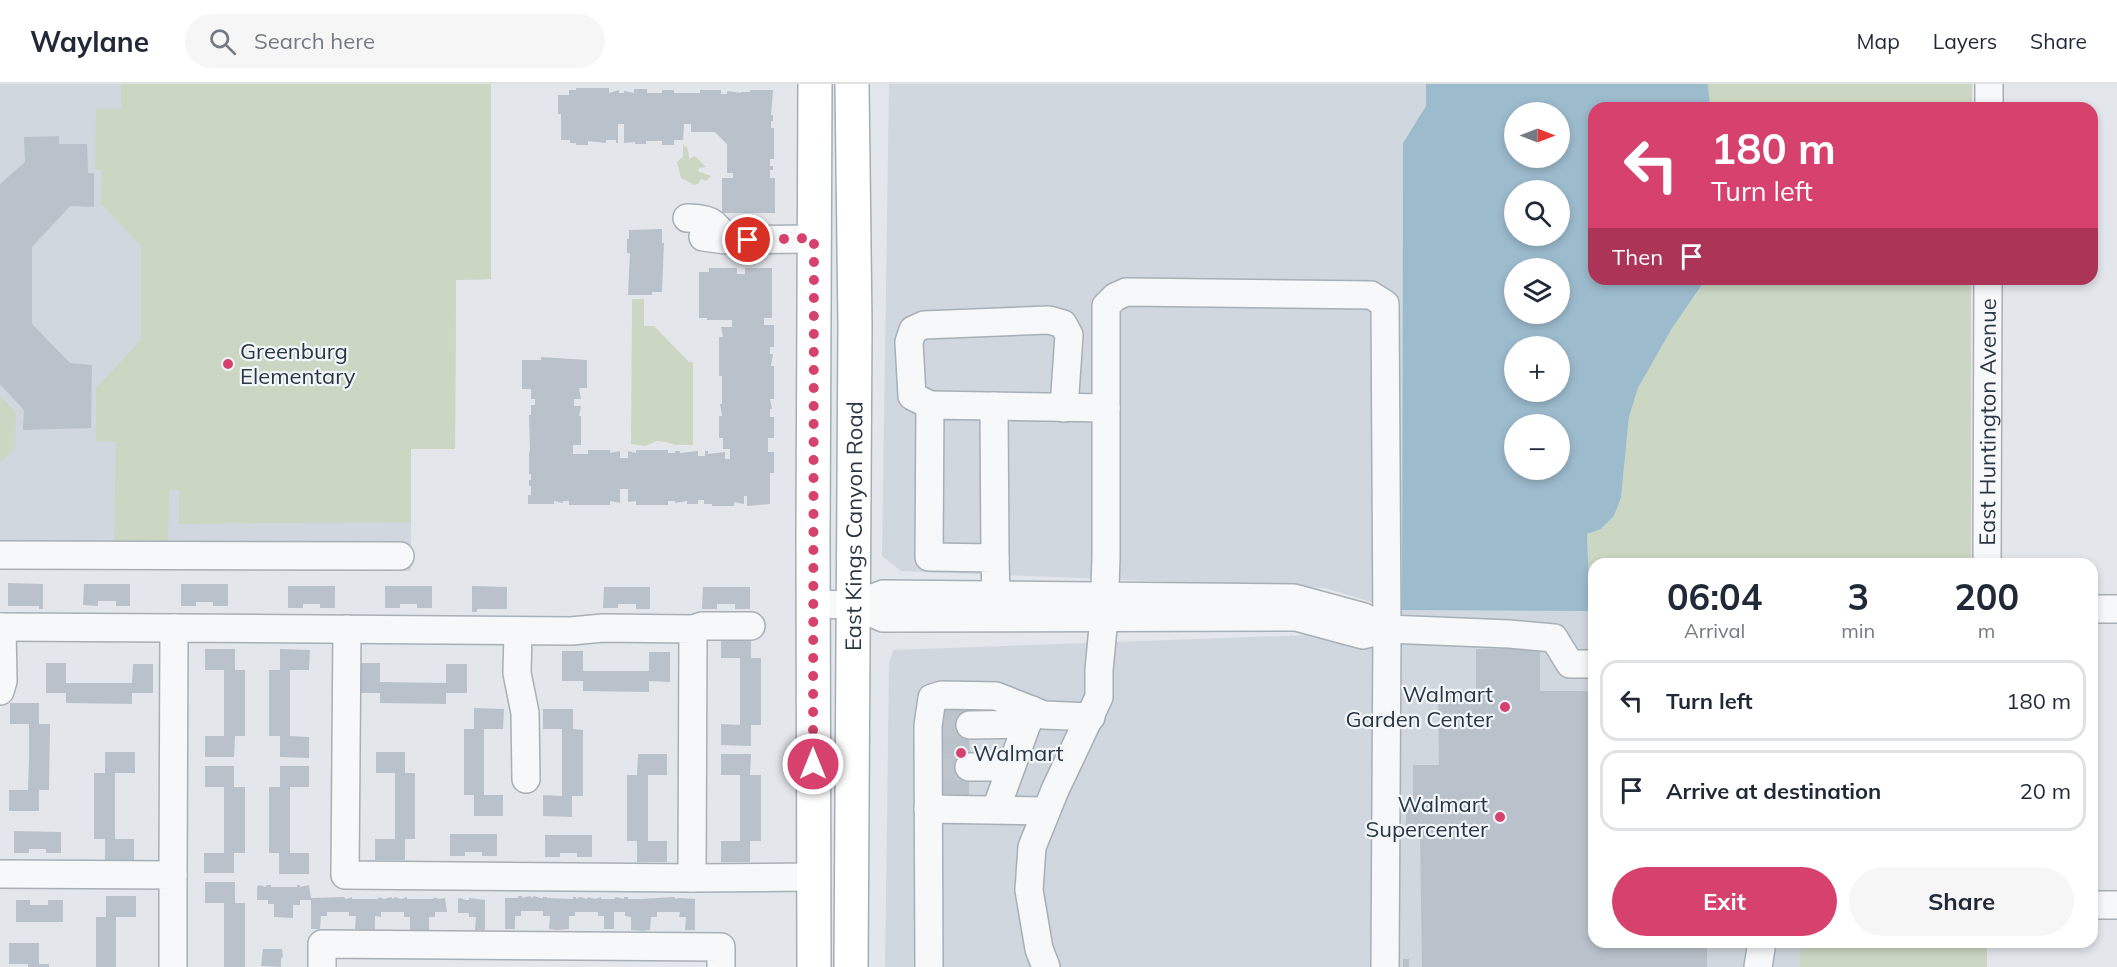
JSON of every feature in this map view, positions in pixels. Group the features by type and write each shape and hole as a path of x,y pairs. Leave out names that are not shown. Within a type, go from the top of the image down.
{"main road":[{"name":"East Kings Canyon Road","path":"814,967 815,84"},
{"name":"East Kings Canyon Road","path":"851,967 855,326 852,84"}],"street":[{"path":"1989,84 1989,102"},
{"path":"705,232 814,238"},
{"name":"East Huntington Avenue","path":"1987,558 1988,285"},
{"path":"1046,967 1039,950 1029,890 1032,847 1046,811 1100,697 1099,670 1104,607 1106,306 1115,297 1126,292 1371,295 1385,304 1387,629 1385,967"},
{"path":"1064,408 1069,335 1063,324 1048,320 924,325 913,330 909,342 912,396 930,405 1064,408 1106,408"},
{"path":"930,405 929,557 995,558"},
{"path":"994,406 996,597"},
{"path":"0,555 400,556"},
{"path":"813,604 854,605 883,594 996,597 1104,607 1296,616 1363,635 1387,629 1554,638 1570,664 1588,664"},
{"path":"854,605 883,618 1104,607"},
{"path":"2098,609 2117,609"},
{"path":"0,691 3,681 1,627 571,631 603,627 693,629 702,626 751,626"},
{"path":"172,967 174,628"},
{"path":"347,629 345,875 813,877"},
{"path":"692,878 693,629"},
{"path":"518,631 517,673 525,713 526,779"},
{"path":"929,967 928,809 932,767 932,698 942,694 996,696 1029,717"},
{"path":"970,725 1044,715 1091,717"},
{"path":"996,809 1029,717"},
{"path":"969,767 1011,767"},
{"path":"928,809 1046,811"},
{"path":"0,874 172,874"},
{"path":"2098,905 2117,905"},
{"path":"322,967 322,944 333,944 721,947 721,967"},
{"path":"1758,967 1760,948"}],"shaded area":[{"name":"Greenburg Elementary","path":"0,84 491,84 491,279 456,280 455,449 411,449 411,571 0,569"},
{"path":"889,84 1426,84 1426,106 1403,143 1402,610 1588,611 1588,948 1800,948 1800,967 885,967 889,664 893,650 1364,633 1401,611 1325,588 901,571 882,556"}],"green space":[{"name":"Greenburg Elementary","path":"121,84 491,84 491,279 456,280 455,449 411,449 411,522 179,524 179,490 169,490 168,542 114,542 116,441 96,442 96,388 141,340 141,245 101,204 102,170 95,170 96,109 121,109"},
{"path":"1708,84 1972,84 1972,102 1710,102"},
{"path":"683,144 688,149 689,159 695,156 706,167 699,168 698,171 711,176 706,181 701,179 698,184 694,185 681,178 677,162 683,157"},
{"path":"1702,285 1971,285 1971,558 1588,560 1587,534 1601,529 1614,516 1621,498 1629,417 1638,388 1672,327"},
{"path":"632,299 644,299 644,326 654,326 689,362 693,362 693,445 675,445 656,441 646,446 631,444"},
{"path":"0,396 16,413 15,449 0,462"},
{"path":"1800,948 1987,948 1987,967 1800,967"}],"water":[{"path":"1426,84 1708,84 1710,102 1588,102 1588,285 1702,285 1672,328 1638,388 1629,417 1621,498 1614,516 1601,529 1587,534 1588,611 1402,610 1403,143 1426,106"}],"building":[{"path":"576,88 609,88 609,93 619,90 619,93 624,93 624,91 634,93 634,89 647,89 647,93 662,93 662,90 674,90 674,93 700,93 700,90 721,90 721,94 727,94 727,91 741,93 750,92 750,90 773,90 771,128 774,128 774,159 770,159 770,166 773,166 773,170 770,170 770,178 775,178 775,213 722,213 722,178 733,178 733,173 727,173 727,144 715,132 691,132 691,124 684,124 683,140 674,140 674,145 662,145 662,141 635,144 635,142 624,143 624,124 618,124 618,143 616,140 606,140 606,143 588,141 588,145 576,145 576,143 570,143 570,140 561,140 558,95 569,95 569,90 576,90"},
{"path":"59,136 59,144 87,144 88,173 94,173 94,207 70,206 32,247 32,324 70,363 92,365 91,428 23,430 24,410 0,384 0,184 25,162 24,137"},
{"path":"662,229 662,243 664,243 662,292 652,292 652,295 628,295 630,253 627,253 627,239 629,239 629,230"},
{"path":"709,268 737,268 737,274 745,274 745,268 772,268 772,318 764,318 764,325 774,325 774,347 770,347 770,354 773,354 771,366 774,366 774,399 770,399 772,409 770,409 770,417 774,417 774,438 768,438 768,452 774,452 774,473 770,473 770,504 747,506 747,496 744,496 744,504 734,502 734,506 712,506 712,504 704,504 704,500 698,500 698,504 687,504 687,501 675,503 675,501 668,501 668,505 636,505 636,501 628,502 628,489 620,489 620,503 610,501 610,505 569,505 569,501 563,501 563,503 554,501 554,504 528,504 528,495 531,495 529,415 531,415 531,405 535,405 535,399 531,399 531,389 522,389 522,360 541,360 541,357 587,360 587,388 579,388 581,399 574,399 574,406 581,406 579,416 581,416 581,445 573,445 573,454 588,454 588,450 610,450 610,453 620,451 620,458 628,458 628,451 636,453 636,450 668,450 668,453 698,451 698,456 705,456 705,451 708,451 708,454 725,452 725,459 730,459 730,449 723,449 723,438 719,438 719,416 722,416 720,404 722,404 722,376 719,376 719,337 723,337 721,327 732,327 732,320 699,318 699,272 709,272"},
{"path":"8,583 43,584 43,609 39,609 39,606 8,606"},
{"path":"84,584 130,584 130,606 116,606 116,601 98,601 98,606 83,605"},
{"path":"181,584 228,584 228,606 213,606 213,602 196,602 196,606 181,606"},
{"path":"288,586 335,586 335,608 320,608 320,604 303,604 303,608 288,608"},
{"path":"385,586 432,586 432,608 417,608 417,604 400,604 400,608 385,608"},
{"path":"472,586 507,587 507,609 477,609 477,612 472,612"},
{"path":"604,587 650,587 650,609 636,609 636,604 618,604 618,608 603,608"},
{"path":"703,587 750,587 750,609 735,609 735,604 717,604 717,609 702,609"},
{"path":"721,637 751,637 751,658 761,658 761,725 751,725 751,746 721,745 721,724 740,725 740,658 721,658"},
{"name":"Walmart Supercenter","path":"1540,648 1540,691 1588,691 1588,948 1707,948 1707,967 1422,967 1420,836 1406,836 1406,798 1413,798 1413,765 1439,765 1438,690 1476,690 1476,649"},
{"path":"205,649 235,649 235,670 245,670 245,736 235,736 234,757 205,757 205,736 224,736 224,670 205,670"},
{"path":"280,649 310,650 309,670 290,670 290,736 309,737 309,758 280,757 280,736 269,736 269,670 280,670"},
{"path":"562,651 583,651 583,671 649,671 649,652 670,652 670,682 649,681 649,692 583,691 583,681 562,681"},
{"path":"46,663 66,663 66,683 132,683 133,664 153,664 153,693 132,693 132,704 66,703 66,693 46,693"},
{"path":"360,663 380,663 380,682 446,683 446,664 467,664 467,693 446,693 446,704 380,703 380,693 359,693"},
{"path":"10,703 39,703 39,724 50,724 49,790 39,790 39,811 9,811 9,790 28,790 29,757 29,724 10,724"},
{"path":"938,704 970,705 969,795 936,794"},
{"path":"474,708 504,709 503,729 484,729 484,795 503,795 503,816 474,816 474,795 464,795 464,729 474,729"},
{"path":"543,709 573,709 573,729 583,730 583,796 572,796 572,817 543,816 543,795 562,796 562,729 543,729"},
{"path":"105,752 135,752 135,773 115,773 115,839 134,839 134,860 105,860 105,839 94,839 94,773 105,773"},
{"path":"376,752 405,752 405,773 415,773 415,839 405,839 405,860 375,860 375,839 395,839 395,773 376,773"},
{"path":"638,754 667,754 667,775 648,775 648,841 667,841 667,862 637,862 637,841 627,841 627,775 637,775"},
{"path":"721,754 751,754 750,775 761,775 761,841 750,841 750,862 721,862 721,841 740,841 740,775 721,775"},
{"path":"205,766 234,766 234,787 245,787 245,853 234,853 234,873 204,873 204,853 224,853 224,787 205,787"},
{"path":"280,766 309,766 309,787 290,787 290,853 309,853 309,874 279,874 279,853 269,853 269,787 280,787"},
{"path":"14,831 61,832 61,853 46,853 46,849 29,849 29,853 14,853"},
{"path":"450,834 497,834 497,856 482,856 482,852 465,852 465,856 450,856"},
{"path":"545,835 592,835 592,857 577,857 577,853 560,853 560,857 545,857"},
{"path":"205,882 235,882 235,903 245,903 245,967 224,967 224,903 205,903"},
{"path":"259,885 297,887 300,885 300,887 309,885 311,898 445,898 447,912 435,912 435,917 429,917 429,930 410,930 410,917 404,917 404,912 381,912 381,917 375,916 375,930 363,930 355,929 356,916 349,916 349,912 327,912 327,916 321,916 320,929 311,929 311,900 300,900 300,905 293,905 293,918 274,917 274,904 268,904 268,900 257,900"},
{"path":"106,896 136,896 136,917 116,917 116,967 96,967 96,917 106,917"},
{"path":"518,896 573,899 573,897 576,899 601,897 601,899 614,899 616,897 624,899 628,897 628,899 641,899 674,897 676,899 695,899 695,930 685,930 686,917 679,917 680,912 657,912 657,917 651,917 650,930 643,931 631,930 631,917 625,916 625,912 614,912 614,929 604,929 604,916 598,916 598,912 575,912 575,916 569,916 569,929 549,929 550,916 543,916 543,911 521,911 521,916 515,916 515,929 505,929 505,898 518,898"},
{"path":"458,899 485,900 485,930 475,930 476,917 469,917 469,913 458,913"},
{"path":"16,900 30,900 30,905 48,905 48,900 63,900 63,922 16,922"},
{"path":"9,943 39,943 39,964 49,964 49,967 9,964"},
{"path":"263,949 282,949 281,967 261,966"},
{"path":"1403,959 1409,959 1409,967 1403,967"}],"tunnel":[{"path":"938,726 970,725"},
{"path":"937,767 969,767"}],"place":[{"name":"Greenburg Elementary","path":"228,364"},
{"name":"Walmart Garden Center","path":"1505,707"},
{"name":"Walmart","path":"961,753"},
{"name":"Walmart Supercenter","path":"1500,817"}],"route":[{"path":"748,240 814,238 813,764"}]}
